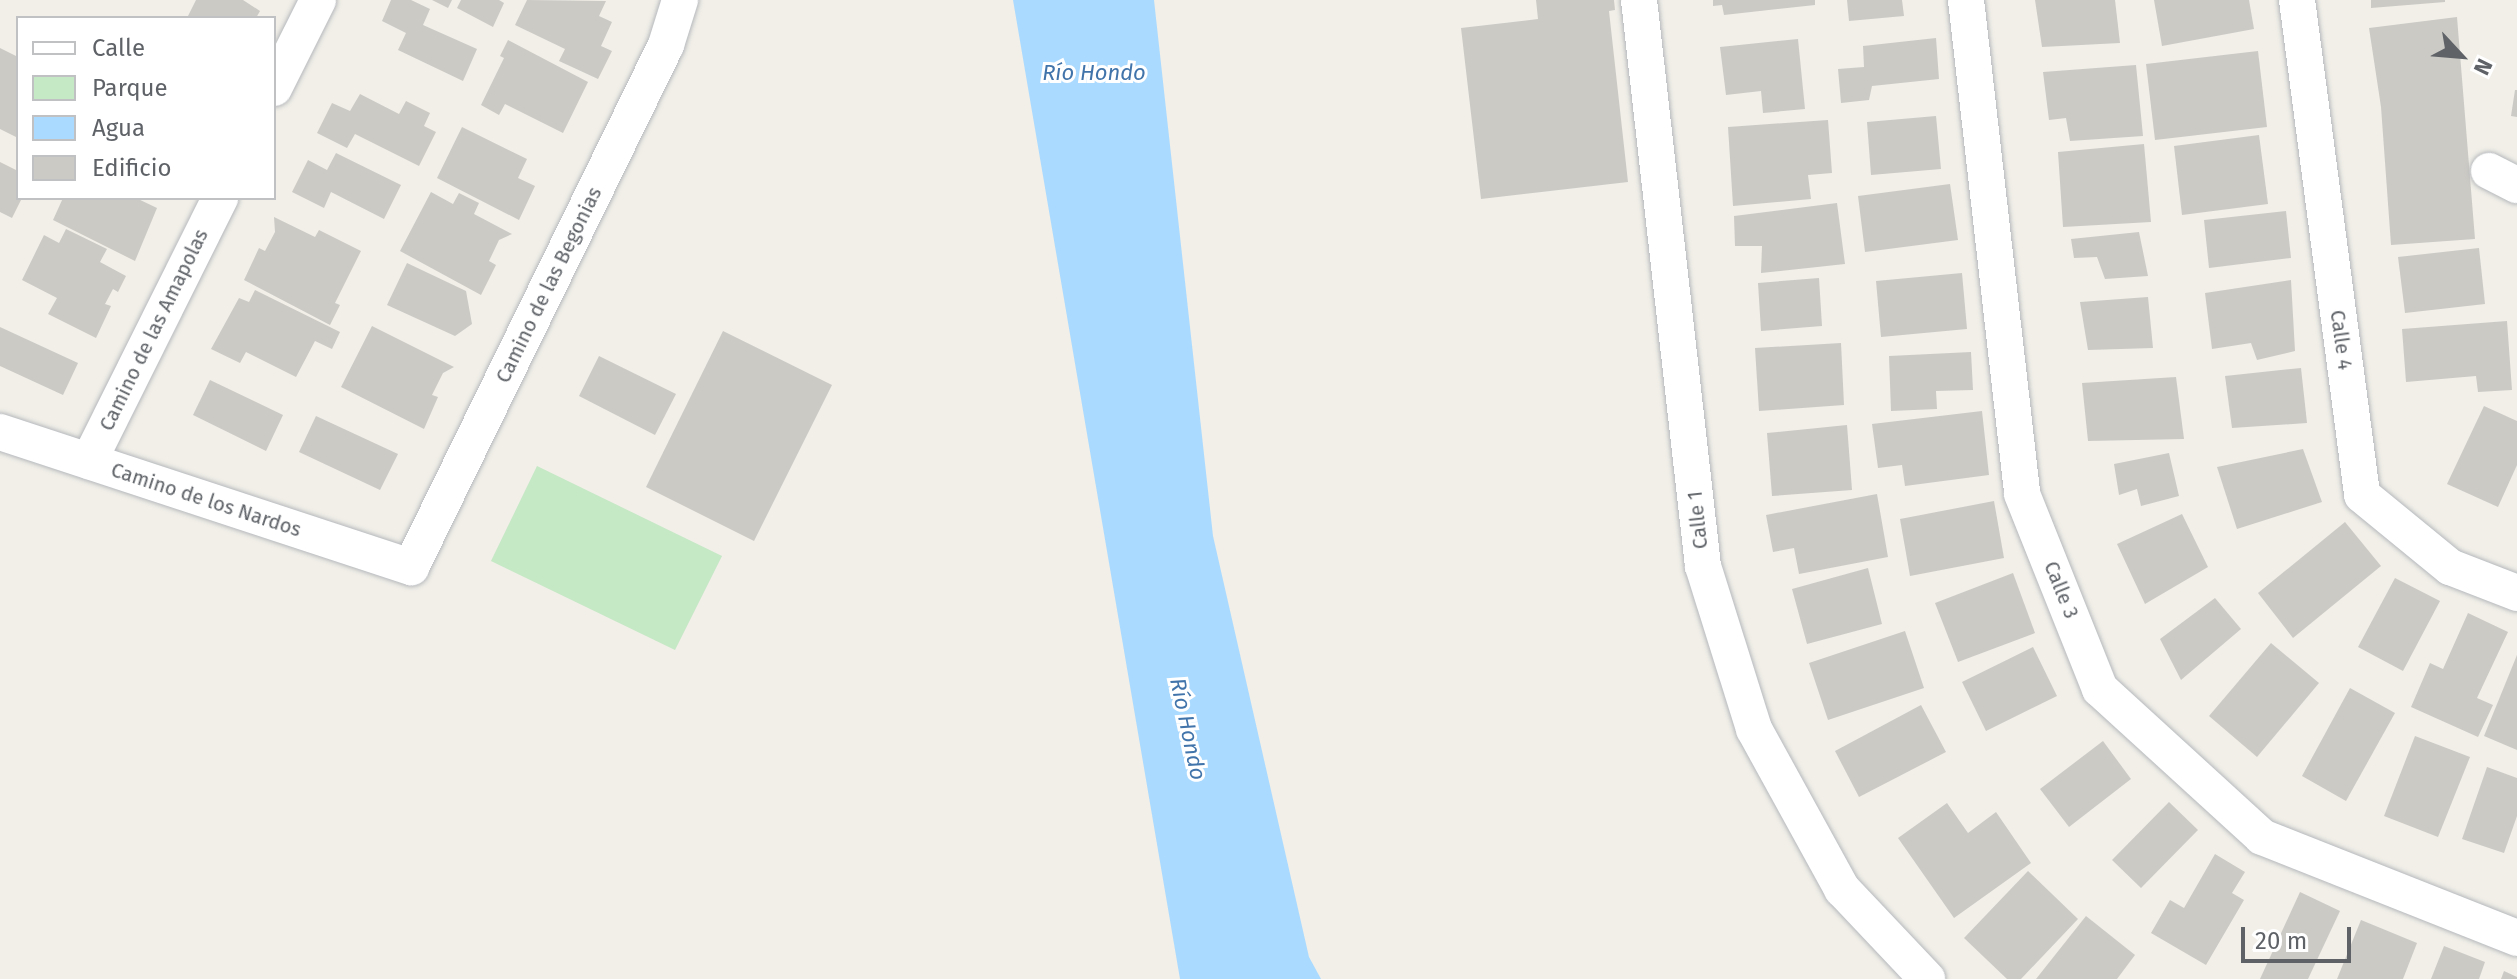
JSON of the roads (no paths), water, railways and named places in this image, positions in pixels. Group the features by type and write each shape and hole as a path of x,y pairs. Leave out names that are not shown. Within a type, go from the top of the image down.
{"street":[{"path":"276,84 318,0"},
{"name":"Camino de las Begonias","path":"411,567 666,45 680,0"},
{"name":"Calle 1","path":"1639,0 1703,566 1761,742 1842,889 1927,979"},
{"name":"Calle 3","path":"1966,0 2022,494 2100,689 2262,837 2517,938"},
{"name":"Calle 4","path":"2297,0 2362,495 2450,567 2517,593"},
{"name":"Camino de las Amapolas","path":"89,461 219,200"},
{"name":"Camino de los Nardos","path":"0,432 411,567"}],"water":[{"name":"Río Hondo","path":"1013,0 1154,0 1213,536 1309,957 1321,979 1180,979"}]}
